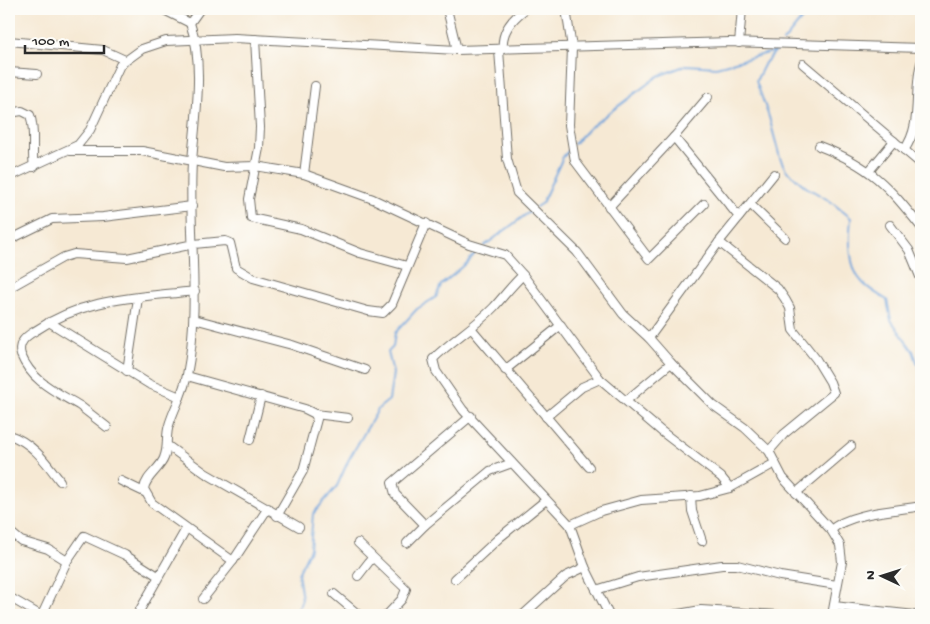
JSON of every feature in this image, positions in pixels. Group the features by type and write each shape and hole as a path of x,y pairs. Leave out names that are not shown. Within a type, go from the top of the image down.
{"street":[{"path":"144,492 145,483 162,464 168,446 166,439 169,425 187,376 194,319 192,162 196,132 196,38 190,23 162,9"},
{"path":"190,23 200,9"},
{"path":"448,9 458,50"},
{"path":"566,9 572,48 569,125 575,161 649,259 704,204"},
{"path":"739,42 742,9"},
{"path":"524,10 508,26 501,50 507,159 515,187 526,203 564,237 623,314 713,404 745,428 769,451 783,478 831,530 840,546 842,562 832,615"},
{"path":"9,177 70,151 87,136 111,81 125,60 153,44 166,41 196,38 255,39 458,50 739,42 921,48"},
{"path":"255,39 260,127 249,199 251,218 302,229 360,253 407,266"},
{"path":"9,41 103,50 125,60"},
{"path":"904,150 910,142 915,123 921,63"},
{"path":"803,64 921,164"},
{"path":"9,72 37,74"},
{"path":"304,174 315,86"},
{"path":"609,206 674,137 708,97"},
{"path":"9,113 22,111 30,115 32,123 31,153 34,167"},
{"path":"674,137 739,218"},
{"path":"870,170 894,141"},
{"path":"819,146 870,170 897,196 921,227"},
{"path":"70,151 142,151 224,167 255,166 304,174 353,191 426,222 469,244 506,255 561,325 600,379 627,400 661,431 722,477 730,488"},
{"path":"649,338 719,242 774,174"},
{"path":"750,204 785,238"},
{"path":"9,240 52,220 102,217 192,206"},
{"path":"9,288 33,273 69,256 127,258 194,244 228,241 236,268 253,278 368,311 383,313 392,304 426,222"},
{"path":"890,226 909,250 921,279"},
{"path":"719,242 778,290 785,299 790,308 793,330 816,359 830,382 834,393 784,434 769,451"},
{"path":"523,275 494,307 471,328 451,341 433,359 436,371 463,410 471,416 570,525 585,567 609,615"},
{"path":"107,427 78,406 56,394 26,364 20,350 22,342 66,312 92,304 195,291"},
{"path":"127,370 138,298"},
{"path":"194,319 292,345 365,370"},
{"path":"49,322 149,384 180,397"},
{"path":"505,370 561,325"},
{"path":"471,328 589,467"},
{"path":"627,400 671,363"},
{"path":"187,376 261,396 315,414 348,418"},
{"path":"546,417 582,387 600,379"},
{"path":"250,440 261,396"},
{"path":"277,516 303,471 317,419 315,414"},
{"path":"425,525 394,494 392,483 471,416"},
{"path":"9,435 22,441 40,454 60,481"},
{"path":"168,446 205,473 298,527"},
{"path":"796,493 851,446"},
{"path":"407,543 425,525 490,471 512,463"},
{"path":"570,525 601,511 642,500 691,496 730,488 775,463"},
{"path":"121,481 144,492 152,503 232,562"},
{"path":"691,496 692,512 702,541"},
{"path":"455,579 499,538 546,500"},
{"path":"831,530 835,526 861,517 921,506"},
{"path":"203,599 232,562 268,508"},
{"path":"136,615 186,529"},
{"path":"9,531 21,541 48,549 67,561"},
{"path":"9,598 41,615 67,561 80,540 86,535 125,555 158,576"},
{"path":"358,543 406,589 402,599 386,615"},
{"path":"358,576 372,558"},
{"path":"596,590 638,577 722,564 737,565 770,574 837,585"},
{"path":"523,615 566,576 585,567"},
{"path":"334,594 359,615"},
{"path":"834,606 915,615"},
{"path":"673,615 701,610 779,615"}],"waterway":[{"path":"783,42 810,9"},
{"path":"780,46 765,63 756,81 769,117 780,158 786,170 806,187 830,201 851,218 851,252 857,276 864,285 887,300 891,320 913,351 921,373"},
{"path":"574,144 589,128 658,76 687,65 716,67 776,51"},
{"path":"536,207 542,203 563,157 570,149"},
{"path":"484,246 532,210"},
{"path":"296,615 302,599 298,574 310,549 313,514 337,486 349,459 379,408 389,400 393,373 388,352 393,347 395,333 417,309 436,297 441,285 466,264 478,250"}]}
